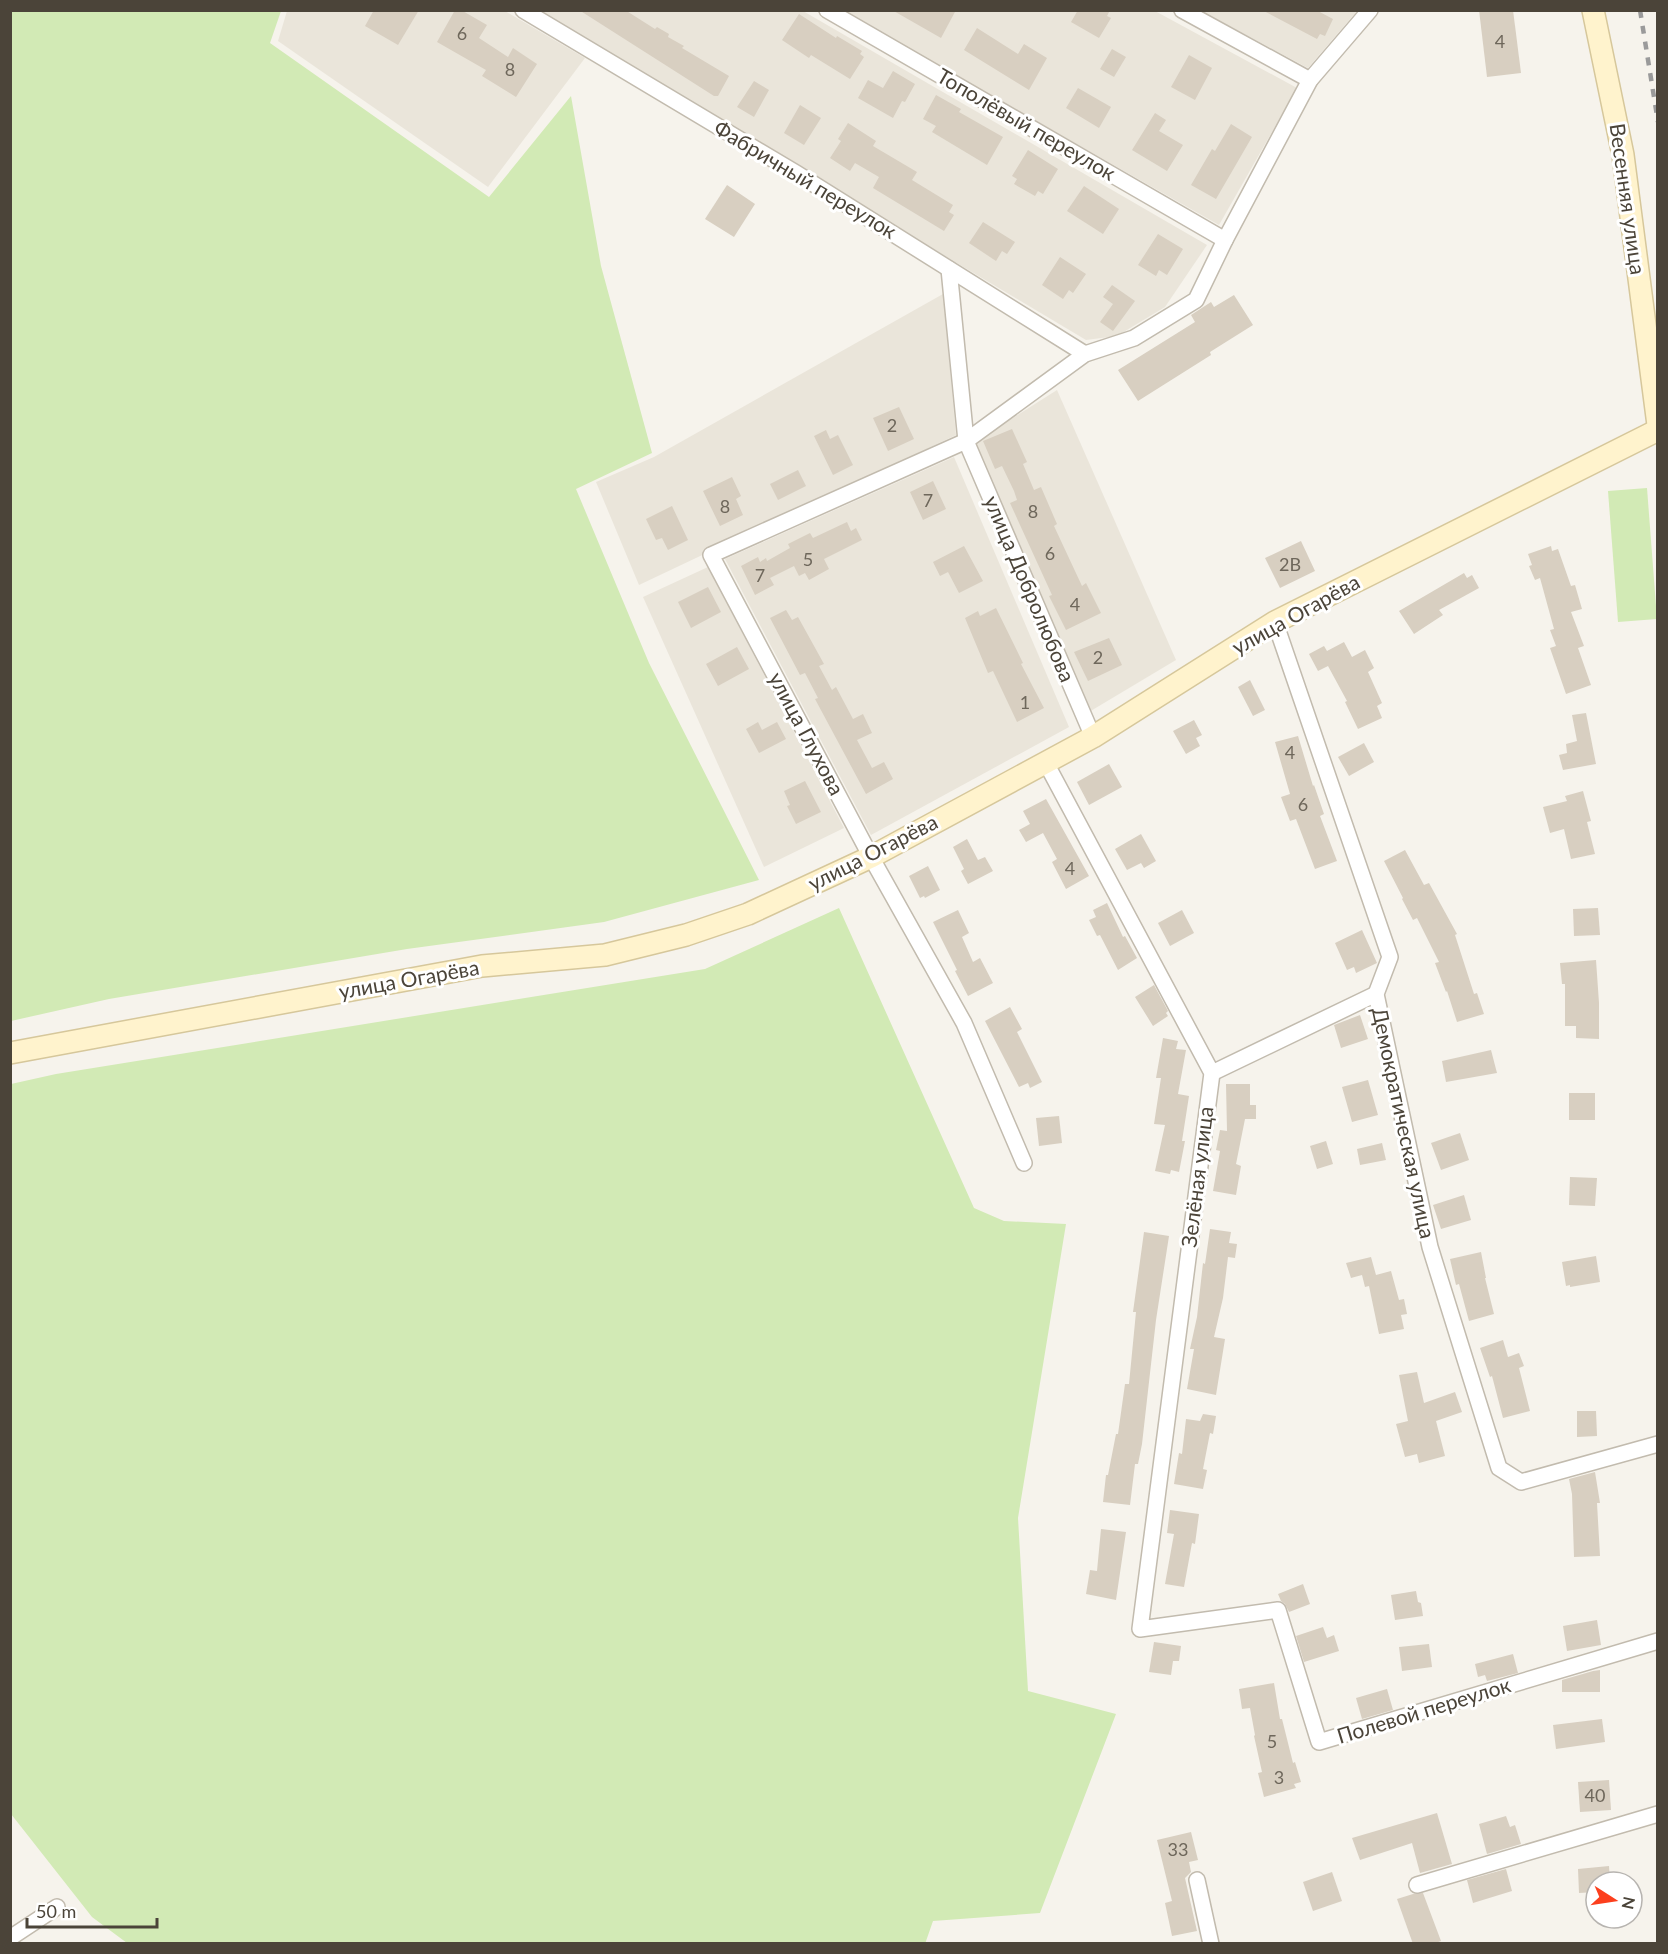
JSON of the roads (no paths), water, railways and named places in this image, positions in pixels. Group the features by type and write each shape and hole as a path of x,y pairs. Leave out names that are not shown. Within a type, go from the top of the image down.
{"main road":[{"name":"Весенняя улица","path":"1593,10 1623,155 1658,425"},
{"name":"улица Огарёва","path":"10,1053 482,966 605,955 686,935 748,914 871,857 1093,737 1275,622 1658,430"}],"street":[{"name":"Фабричный переулок","path":"523,10 796,172 1085,354"},
{"name":"Тополёвый переулок","path":"826,10 1226,240"},
{"path":"1182,10 1310,80"},
{"path":"966,441 1085,354 1134,338 1196,300 1310,80 1370,10"},
{"name":"улица Добролюбова","path":"949,268 966,441 1093,737"},
{"name":"улица Глухова","path":"966,441 711,555 871,857 963,1023 1024,1163"},
{"name":"Демократическая улица","path":"1275,622 1390,957 1376,994 1430,1247 1499,1468 1521,1482 1658,1444"},
{"path":"1046,763 1212,1073 1376,994"},
{"name":"Зелёная улица","path":"1140,1629 1212,1073"},
{"name":"Полевой переулок","path":"1140,1629 1278,1610 1319,1742 1658,1641"},
{"path":"1417,1885 1658,1814"},
{"path":"1197,1880 1211,1944"},
{"path":"10,1938 57,1907"}],"railway":[{"path":"1640,10 1658,122"}]}
